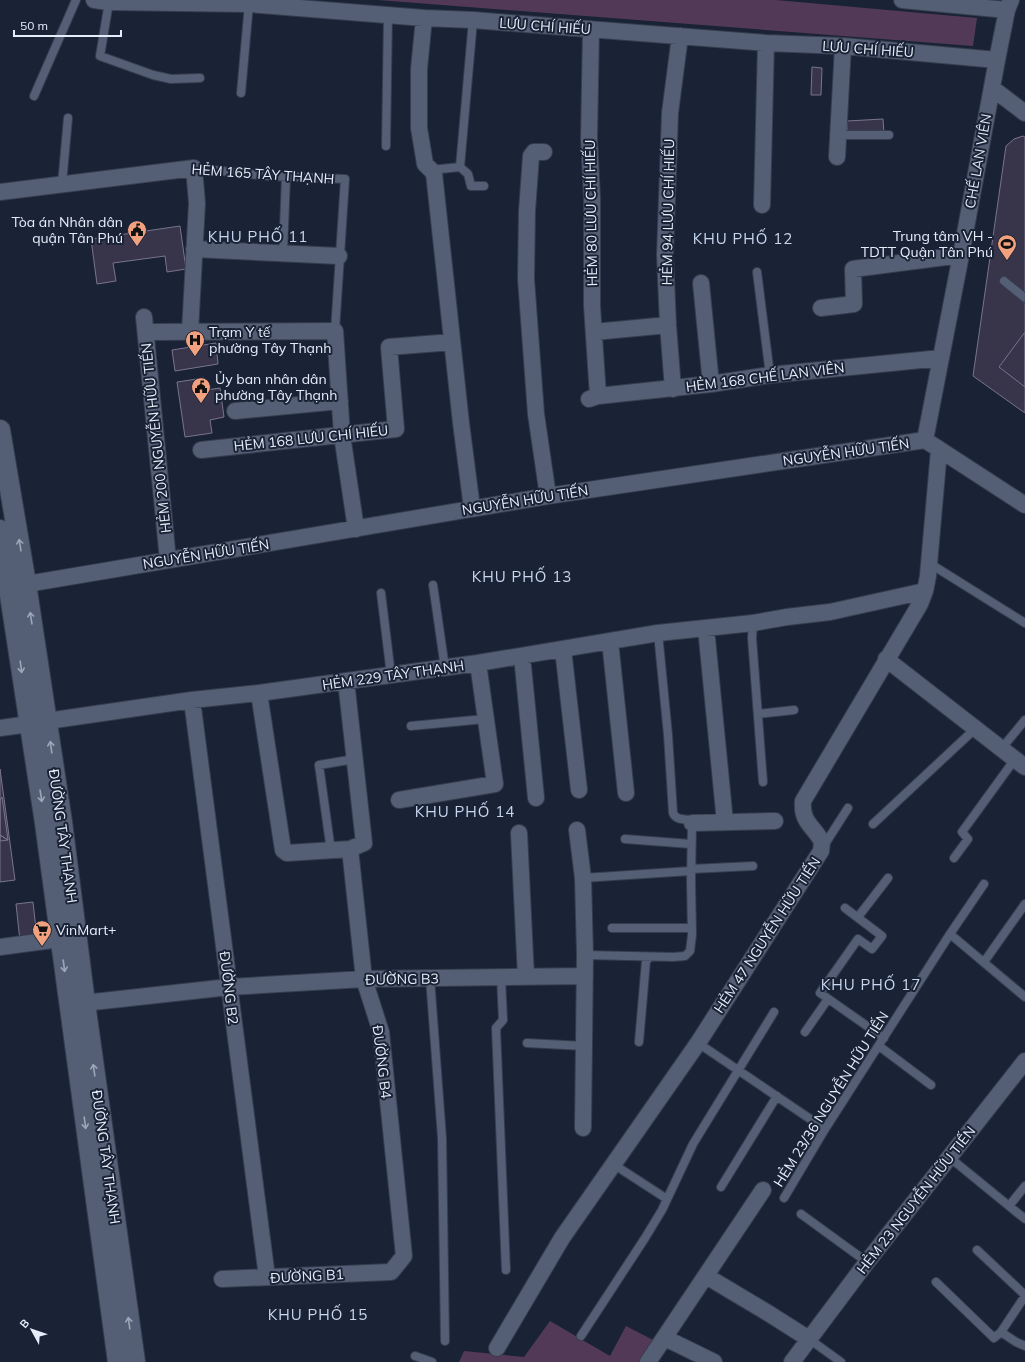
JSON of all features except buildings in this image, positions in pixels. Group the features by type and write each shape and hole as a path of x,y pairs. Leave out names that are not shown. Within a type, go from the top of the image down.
{"street":[{"path":"902,0 1009,5"},
{"name":"LƯU CHÍ HIẾU","path":"101,1 249,4 424,18 473,20 680,36 843,46 997,60"},
{"name":"CHẾ LAN VIÊN","path":"925,440 997,60 1009,5"},
{"path":"424,18 419,69 419,128 425,164 434,174 461,423 472,508"},
{"name":"HẺM 80 LƯU CHÍ HIẾU","path":"591,29 589,139 592,198 594,398"},
{"name":"HẺM 94 LƯU CHÍ HIẾU","path":"673,389 665,256 670,113 680,36"},
{"path":"762,205 766,42"},
{"path":"837,157 843,46"},
{"path":"992,88 1025,113"},
{"path":"544,152 534,152 531,156 527,211 526,279 536,414 548,496"},
{"path":"194,168 197,203 190,332 335,332"},
{"name":"HẺM 165 TÂY THẠNH","path":"0,192 194,168"},
{"path":"194,249 339,256"},
{"path":"821,308 854,304 853,269 961,255"},
{"path":"701,283 711,384"},
{"name":"HẺM 200 NGUYỄN HỮU TIẾN","path":"168,560 145,325 190,332"},
{"path":"594,332 668,325"},
{"name":"HẺM 165 TÂY THẠNH","path":"335,332 342,435 356,528"},
{"name":"HẺM 168 LƯU CHÍ HIẾU","path":"201,450 396,429 389,347 452,342"},
{"name":"HẺM 168 CHẾ LAN VIÊN","path":"594,398 673,389 770,375 941,358"},
{"path":"235,411 340,401"},
{"name":"ĐƯỜNG TÂY THẠNH","path":"0,430 18,585 38,723 45,823 60,939 77,1004 134,1362"},
{"name":"NGUYỄN HỮU TIẾN","path":"18,585 472,508 925,440 1025,505"},
{"name":"HẺM 47 NGUYỄN HỮU TIẾN","path":"497,1348 562,1238 698,1043 821,851 822,847 820,838 805,820 802,801 913,616 925,591 928,576 939,450"},
{"name":"ĐƯỜNG TÂY THẠNH","path":"0,530 18,585"},
{"name":"HẺM 229 TÂY THẠNH","path":"0,728 192,700 259,693 445,668 658,633 746,624 830,612 925,591"},
{"path":"706,628 725,822"},
{"path":"610,641 626,793"},
{"path":"564,649 579,790"},
{"path":"522,656 536,798"},
{"path":"886,659 1020,763"},
{"path":"399,800 495,784 478,663"},
{"path":"259,693 282,849 287,854 350,849 364,843 346,681"},
{"name":"ĐƯỜNG B2","path":"192,700 266,1277"},
{"name":"ĐƯỜNG TÂY THẠNH","path":"38,723 62,822 77,1004 118,1362"},
{"path":"692,823 775,821"},
{"path":"577,830 584,878 585,976 583,1128"},
{"path":"519,833 526,977"},
{"name":"ĐƯỜNG B4","path":"350,849 364,979 380,1032 404,1256 391,1272"},
{"path":"0,947 60,939"},
{"name":"ĐƯỜNG B3","path":"77,1004 229,988 364,979 585,976"},
{"name":"HẺM 23 NGUYỄN HỮU TIẾN","path":"792,1362 867,1262 1025,1061"},
{"path":"648,1362 763,1190"},
{"name":"ĐƯỜNG B1","path":"222,1279 391,1272"},
{"path":"706,1276 768,1313 809,1340"},
{"path":"665,1338 714,1362"}],"lane":[{"path":"34,96 76,0"},
{"path":"101,1 100,56 171,80 200,78"},
{"path":"241,93 249,4"},
{"path":"386,146 388,14"},
{"path":"460,167 473,20"},
{"path":"62,184 68,118"},
{"path":"838,135 889,136"},
{"path":"431,170 460,167 468,174 471,186 484,186"},
{"name":"HẺM 165 TÂY THẠNH","path":"194,168 270,176 345,179 335,332"},
{"path":"284,253 286,177"},
{"path":"757,272 770,375"},
{"path":"1004,282 1025,298"},
{"path":"929,564 1025,623"},
{"path":"433,585 445,668"},
{"path":"381,593 392,675"},
{"path":"746,624 752,638 763,782"},
{"path":"585,955 673,957 687,955 690,951 692,935 692,823 689,820 677,818 673,813 668,735 658,633"},
{"path":"758,714 794,710"},
{"path":"412,726 485,719"},
{"path":"1002,748 1025,720"},
{"path":"873,824 976,728"},
{"path":"331,850 319,765 355,759"},
{"path":"954,858 968,839 962,832 1020,763"},
{"path":"822,847 848,808"},
{"path":"625,839 691,844"},
{"path":"584,878 753,866"},
{"path":"858,917 888,878"},
{"name":"HẺM 23/36 NGUYỄN HỮU TIẾN","path":"784,1198 825,1129 950,934 984,884"},
{"path":"984,962 1025,904"},
{"path":"845,908 882,936 872,949 858,939 820,993 884,1038"},
{"path":"612,928 692,928"},
{"path":"950,934 1025,997"},
{"path":"639,1042 646,961 650,957"},
{"path":"501,977 503,1020 496,1028 506,1270"},
{"path":"430,978 442,1138 445,1341"},
{"path":"805,1032 828,999"},
{"path":"581,1336 645,1238 667,1198 693,1144 774,1012"},
{"path":"527,1043 584,1046"},
{"path":"698,1043 825,1129"},
{"path":"879,1046 931,1085"},
{"path":"721,1187 777,1096"},
{"path":"949,1157 1025,1219"},
{"path":"613,1164 667,1198"},
{"path":"1009,1206 1025,1186"},
{"path":"801,1214 867,1262"},
{"path":"936,1282 994,1338 1001,1332 1025,1295 977,1250"},
{"path":"1001,1332 1025,1346"},
{"path":"809,1340 841,1362"},
{"path":"415,1356 432,1362"}],"shaded area":[{"path":"378,0 776,0 977,18 973,46"},
{"path":"550,1321 610,1356 626,1326 657,1342 644,1362 459,1362 464,1351 524,1357"}],"place":[{"name":"Tòa án Nhân dân quận Tân Phú","path":"137,247"},
{"name":"Trung tâm VH - TDTT Quận Tân Phú","path":"1007,261"},
{"name":"Trạm Y tế phường Tây Thạnh","path":"195,357"},
{"name":"Ủy ban nhân dân phường Tây Thạnh","path":"201,404"},
{"name":"VinMart+","path":"42,947"}],"district":[{"name":"KHU PHỐ 11","path":"258,236"},
{"name":"KHU PHỐ 12","path":"743,238"},
{"name":"KHU PHỐ 13","path":"522,576"},
{"name":"KHU PHỐ 14","path":"465,811"},
{"name":"KHU PHỐ 17","path":"871,984"},
{"name":"KHU PHỐ 15","path":"318,1314"}]}
